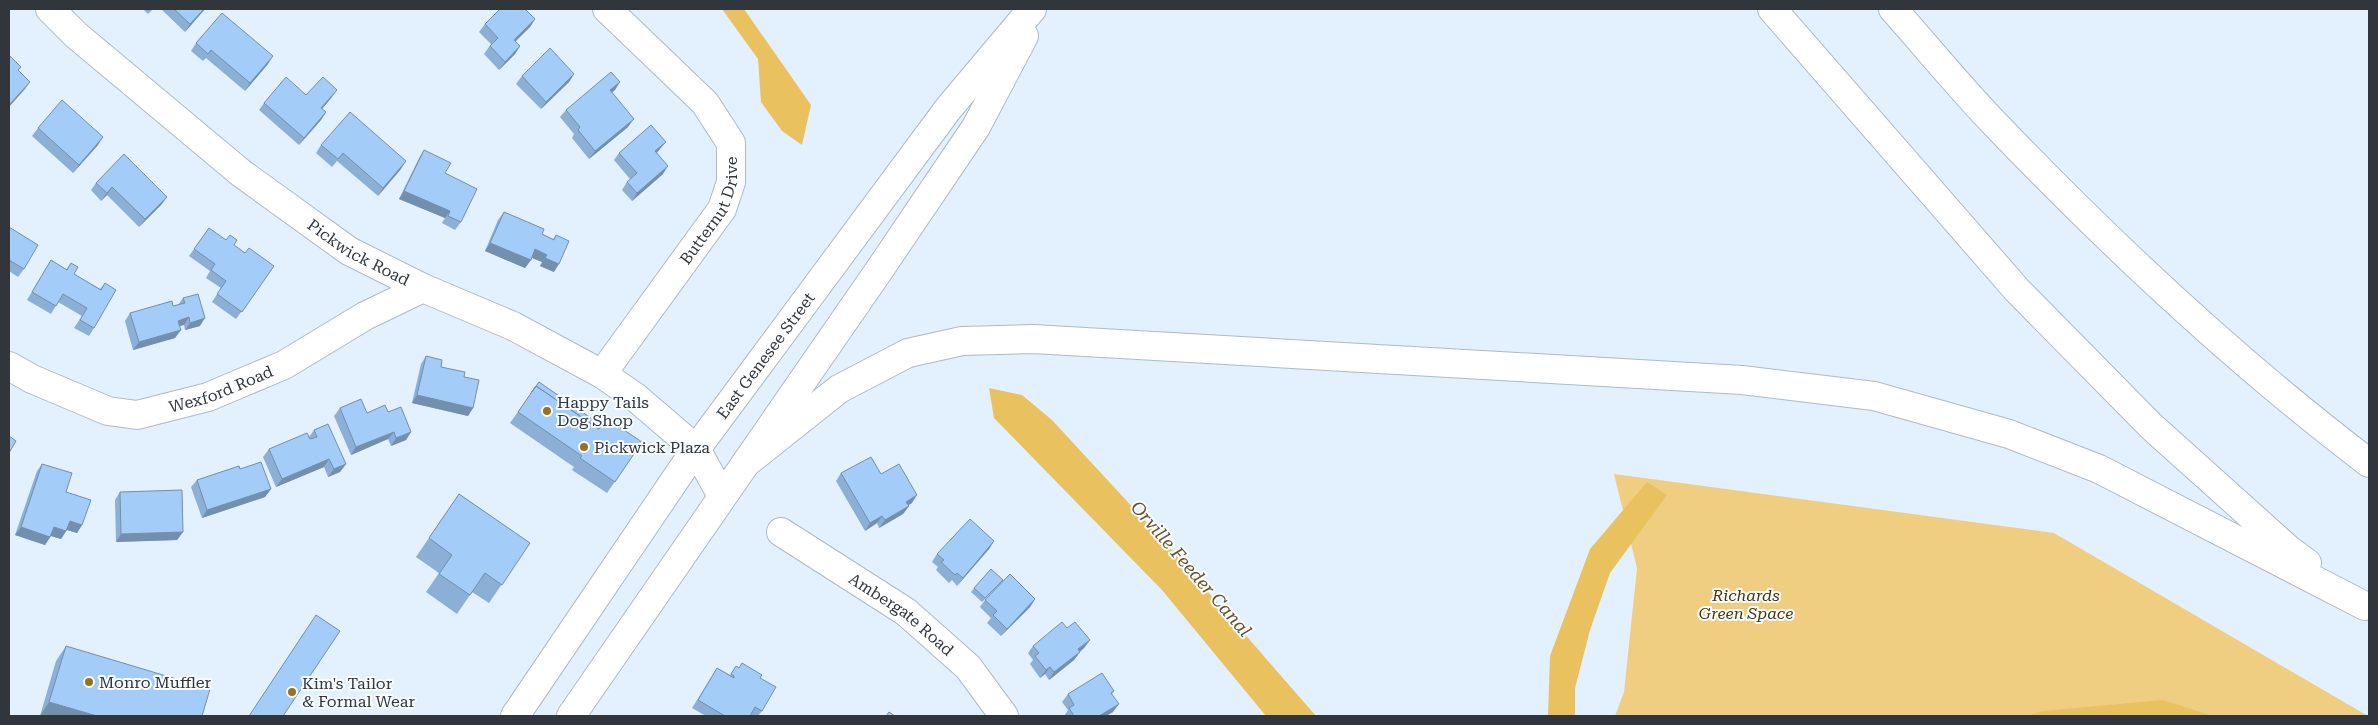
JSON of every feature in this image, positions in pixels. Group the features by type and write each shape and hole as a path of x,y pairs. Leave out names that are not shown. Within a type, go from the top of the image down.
{"main road":[{"name":"Pickwick Road","path":"50,9 76,35 241,173 350,251 423,288 513,326 602,374 634,396 696,449"},
{"name":"Butternut Drive","path":"602,374 722,209 731,182 733,153 731,143 705,103 606,9"},
{"name":"East Genesee Street","path":"515,716 696,449 948,109 1032,9"},
{"path":"571,716 976,127 1039,9"},
{"path":"1772,9 2018,290 2151,426 2288,549 2367,608"},
{"path":"1893,9 1995,124 2148,278 2313,420 2369,463"},
{"name":"Wexford Road","path":"9,366 32,379 108,411 137,415 208,397 284,365 365,316 423,288"},
{"path":"746,463 839,389 908,353 962,341 1033,340 1742,380 1874,396 2008,434 2099,469 2367,608"},
{"path":"696,449 722,496"},
{"name":"Ambergate Road","path":"780,532 906,612 968,667 1004,716"}],"green space":[{"name":"Richards Green Space","path":"1614,474 2054,533 2368,716 1615,716 1624,692 1637,568"}],"shaded area":[{"path":"722,9 744,9 811,105 802,145 782,131 761,102 758,59"},
{"path":"989,388 1022,395 1052,420 1162,539 1316,716 1266,716 1162,590 994,418"},
{"path":"1647,482 1667,495 1610,573 1590,630 1575,688 1575,716 1548,716 1550,656 1590,549"},
{"path":"2163,700 2213,716 2026,716 2043,711"}],"building":[{"path":"174,9 204,9 190,24"},
{"path":"500,9 525,9 535,19 514,40 520,46 505,62 490,46 498,38 485,24"},
{"path":"222,13 273,56 250,83 211,50 208,54 196,43"},
{"path":"550,48 574,74 546,102 522,76"},
{"path":"9,55 21,67 18,70 30,82 9,105"},
{"path":"611,72 620,82 610,90 634,119 595,151 578,130 580,127 566,110"},
{"path":"286,77 306,95 323,77 337,90 321,108 326,112 304,138 264,103"},
{"path":"62,100 103,137 79,165 38,128"},
{"path":"350,112 406,161 383,188 343,153 338,159 321,145"},
{"path":"651,125 666,142 655,151 668,166 637,193 627,182 637,173 619,153"},
{"path":"424,150 451,163 445,173 477,189 461,222 448,216 450,211 404,191"},
{"path":"124,154 167,197 145,219 112,187 107,193 96,183"},
{"path":"504,212 544,229 542,234 554,240 556,235 569,241 559,264 545,258 547,255 535,249 531,260 490,243"},
{"path":"9,227 38,245 24,269 9,260"},
{"path":"209,228 226,240 230,235 237,240 234,245 245,253 249,248 274,266 242,312 217,294 226,281 211,270 215,264 194,249"},
{"path":"51,260 67,270 71,263 78,267 74,274 101,290 105,283 116,290 94,328 80,320 87,308 63,294 56,306 32,292"},
{"path":"198,294 205,318 190,323 189,317 178,321 181,330 139,342 130,313 172,301 173,306 185,303 183,298"},
{"path":"426,356 442,360 441,367 465,372 464,377 479,380 473,408 417,395"},
{"path":"539,382 601,425 599,429 536,386"},
{"name":"Pickwick Plaza","path":"536,386 599,429 606,418 642,442 615,482 580,458 582,456 518,412"},
{"path":"361,399 367,413 385,405 388,412 401,407 411,432 396,438 394,432 356,447 340,408"},
{"path":"328,424 346,464 334,469 329,459 282,479 269,449 307,433 310,439 317,437 314,430"},
{"path":"9,436 16,441 9,453"},
{"path":"871,457 881,474 899,464 917,495 906,502 909,506 885,520 882,516 870,523 841,473"},
{"path":"261,462 271,489 207,510 197,480 239,466 240,469"},
{"path":"42,464 72,473 66,492 91,500 82,525 70,521 66,531 54,527 50,537 21,527"},
{"path":"182,490 183,532 121,534 120,492"},
{"path":"459,494 530,543 502,585 485,573 470,595 439,574 452,555 429,538"},
{"path":"970,519 994,541 963,578 957,573 955,575 941,562 944,560 937,554"},
{"path":"991,569 1003,580 985,598 974,588"},
{"path":"1010,574 1035,599 1007,629 993,615 997,611 985,600"},
{"path":"316,615 340,631 283,716 249,716"},
{"path":"1062,622 1067,628 1075,622 1090,640 1078,649 1080,652 1054,672 1050,667 1046,670 1035,656 1039,653 1033,646"},
{"name":"Monro Muffler","path":"66,646 210,689 202,716 97,716 49,702"},
{"path":"742,663 762,675 760,678 776,687 762,711 755,707 750,716 725,716 698,700 717,668 734,678 731,674 736,666 739,668"},
{"path":"1102,673 1114,691 1111,693 1119,704 1099,716 1074,716 1069,708 1074,705 1068,694"},
{"path":"889,712 895,716 886,716"}],"place":[{"name":"Happy Tails Dog Shop","path":"547,411"},
{"name":"Pickwick Plaza","path":"584,447"},
{"name":"Monro Muffler","path":"89,682"},
{"name":"Kim's Tailor & Formal Wear","path":"292,692"}],"water label":[{"name":"Orville Feeder Canal","path":"1191,569"}]}
